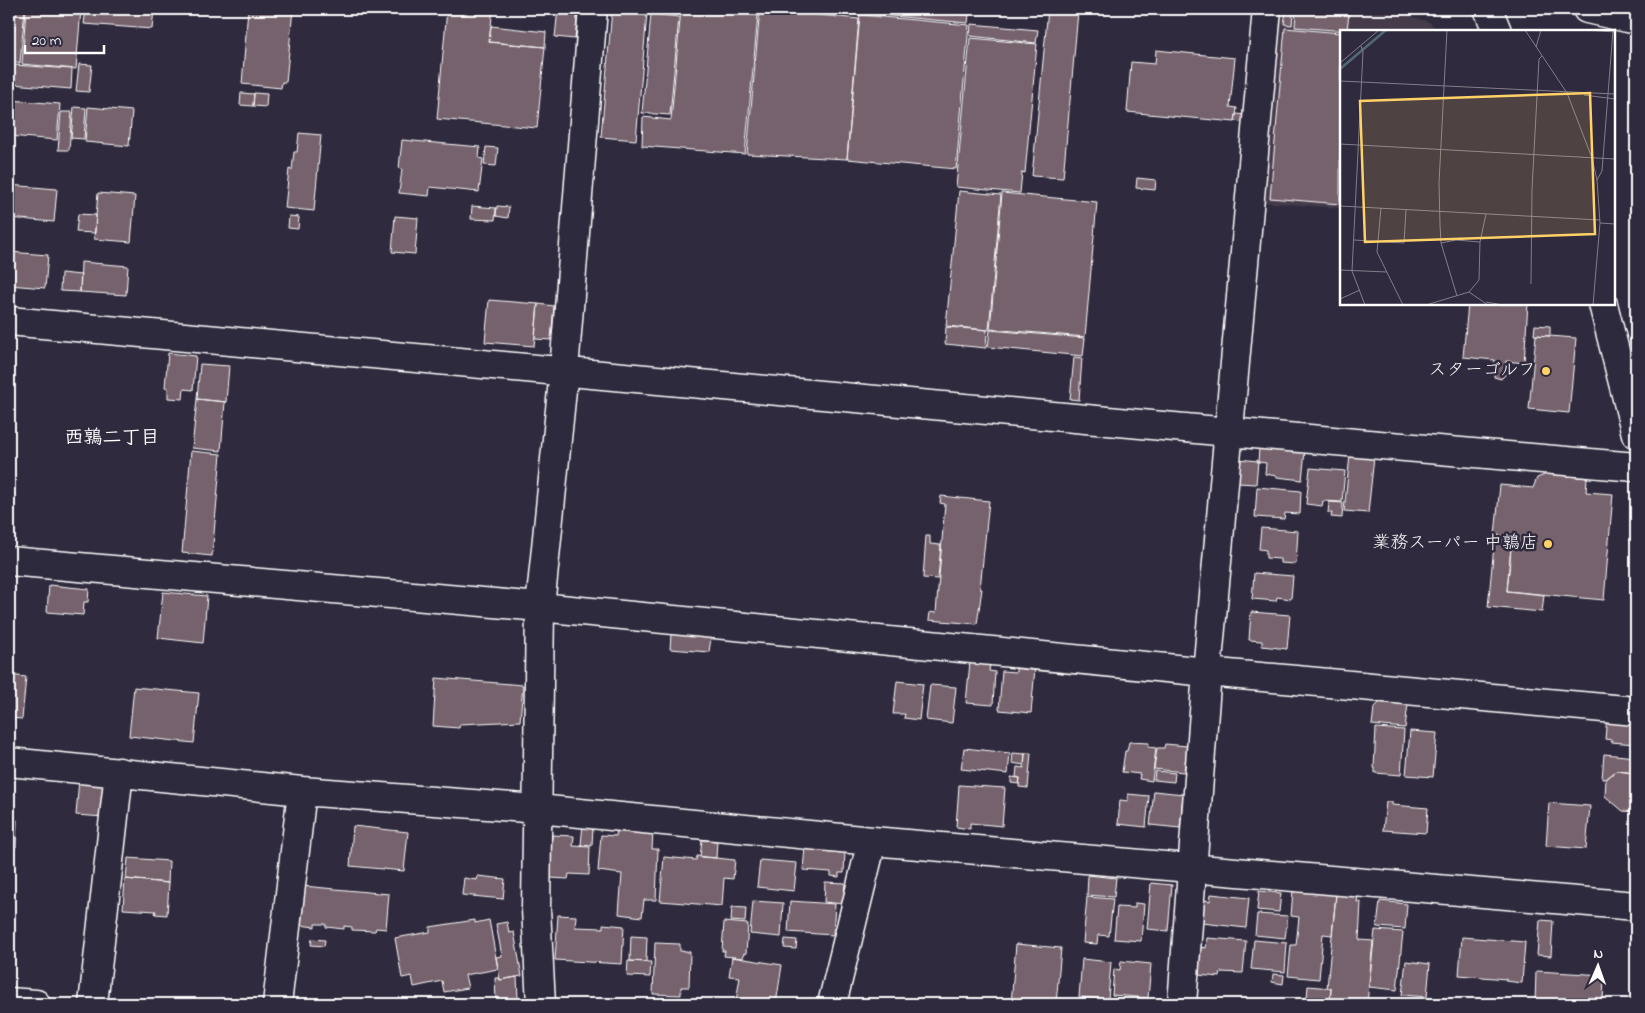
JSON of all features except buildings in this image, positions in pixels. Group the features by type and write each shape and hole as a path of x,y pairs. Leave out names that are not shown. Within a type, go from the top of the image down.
{"street":[{"path":"541,1004 536,909 540,607 564,370 593,9"},
{"path":"1182,1004 1207,672 1267,9"},
{"path":"1488,9 1497,30"},
{"path":"1587,9 1636,20"},
{"path":"1603,305 1636,434"},
{"path":"9,321 1229,432 1636,467"},
{"path":"9,561 540,607 1207,672 1636,711"},
{"path":"9,762 872,841 1636,906"},
{"path":"93,1004 119,772"},
{"path":"277,1004 302,790"},
{"path":"832,1004 872,841"},
{"path":"9,1002 36,1004"}],"shaded area":[{"path":"1279,9 1388,9 1429,22 1438,30 1340,30 1340,208 1262,202"}],"place":[{"name":"スターゴルフ","path":"1546,371"},
{"name":"業務スーパー 中鶉店","path":"1548,544"}],"district":[{"name":"西鶉二丁目","path":"112,438"}]}
